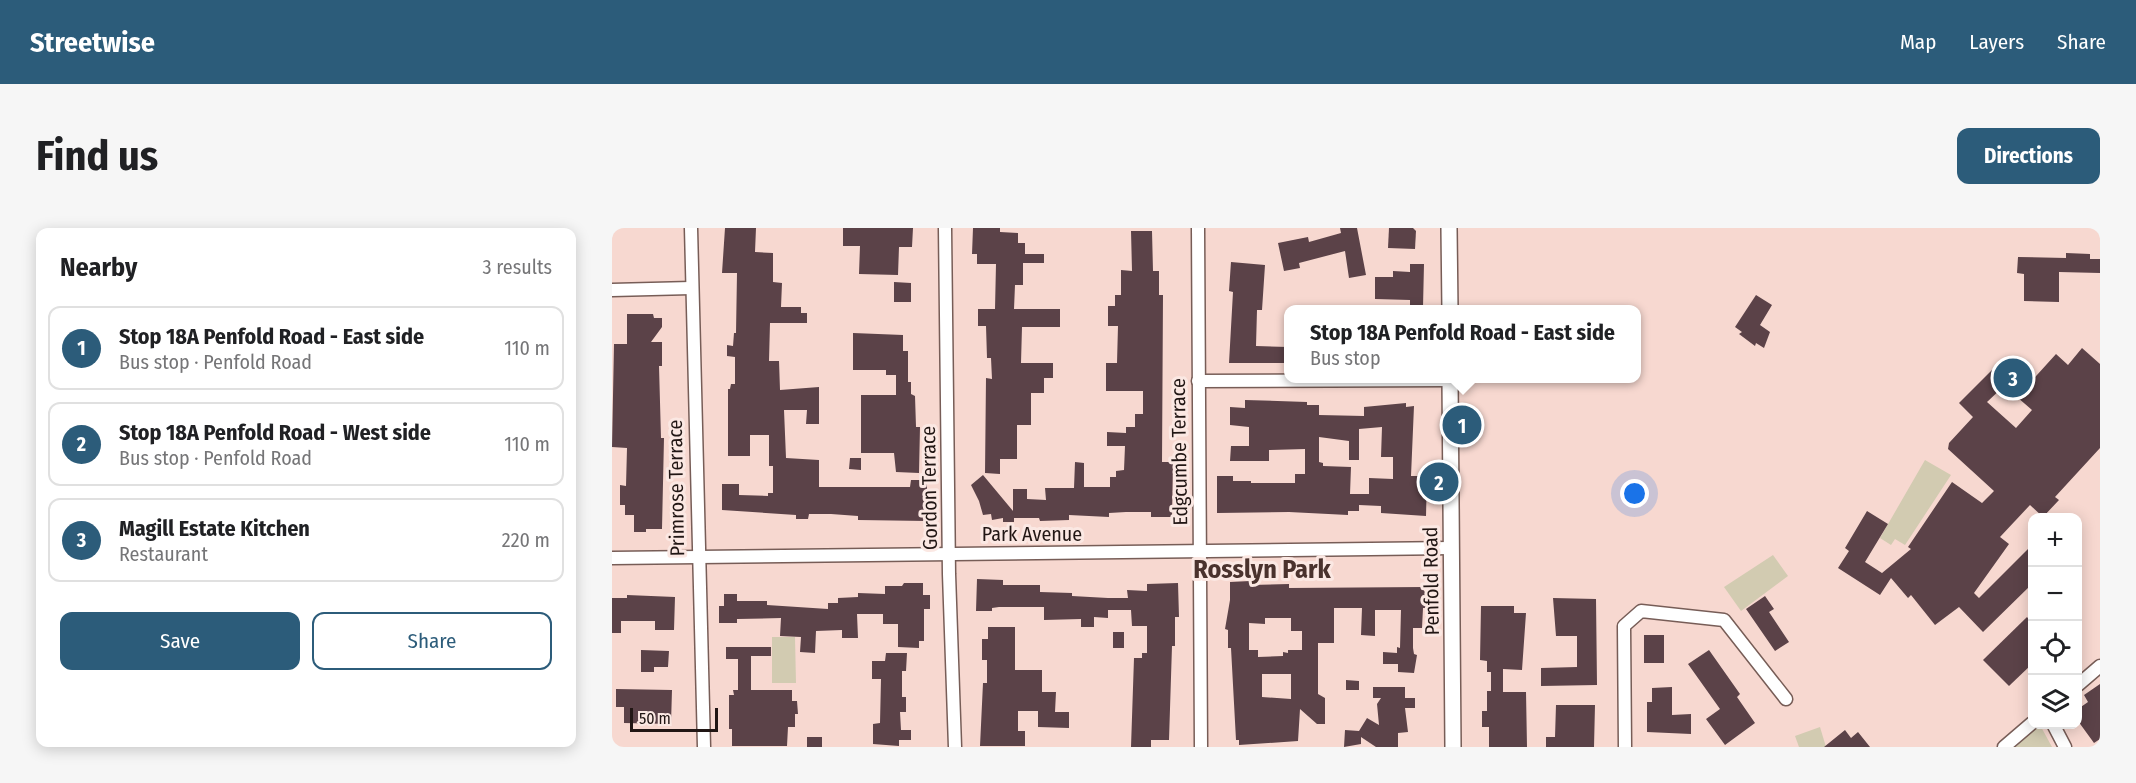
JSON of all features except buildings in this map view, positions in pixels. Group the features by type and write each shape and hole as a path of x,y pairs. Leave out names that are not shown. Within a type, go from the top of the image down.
{"main road":[{"path":"1449,228 1450,305"},
{"name":"Penfold Road","path":"1450,383 1453,747"}],"street":[{"name":"Primrose Terrace","path":"691,228 697,556 704,747"},
{"name":"Gordon Terrace","path":"945,228 949,554 955,747"},
{"name":"Edgcumbe Terrace","path":"1198,228 1201,747"},
{"path":"612,290 691,288"},
{"path":"1198,381 1284,380"},
{"name":"Park Avenue","path":"612,558 1451,548"},
{"path":"1625,747 1624,626 1641,611 1724,620 1786,699"},
{"path":"2082,682 2100,666"},
{"path":"2004,747 2028,726"},
{"path":"2056,729 2065,747"}],"shaded area":[{"path":"1925,460 1951,475 1905,545 1895,539 1891,545 1880,538"},
{"path":"1773,555 1788,576 1741,611 1724,587"},
{"path":"772,637 795,637 796,683 772,683"},
{"path":"1820,727 1826,747 1799,747 1795,736"},
{"path":"2035,729 2042,729 2052,747 2014,747"}],"place":[{"name":"Magill Estate Kitchen","path":"2013,378"},
{"name":"Stop 18A Penfold Road - East side","path":"1462,425"},
{"name":"Stop 18A Penfold Road - West side","path":"1439,482"}],"district":[{"name":"Rosslyn Park","path":"1262,569"}]}
